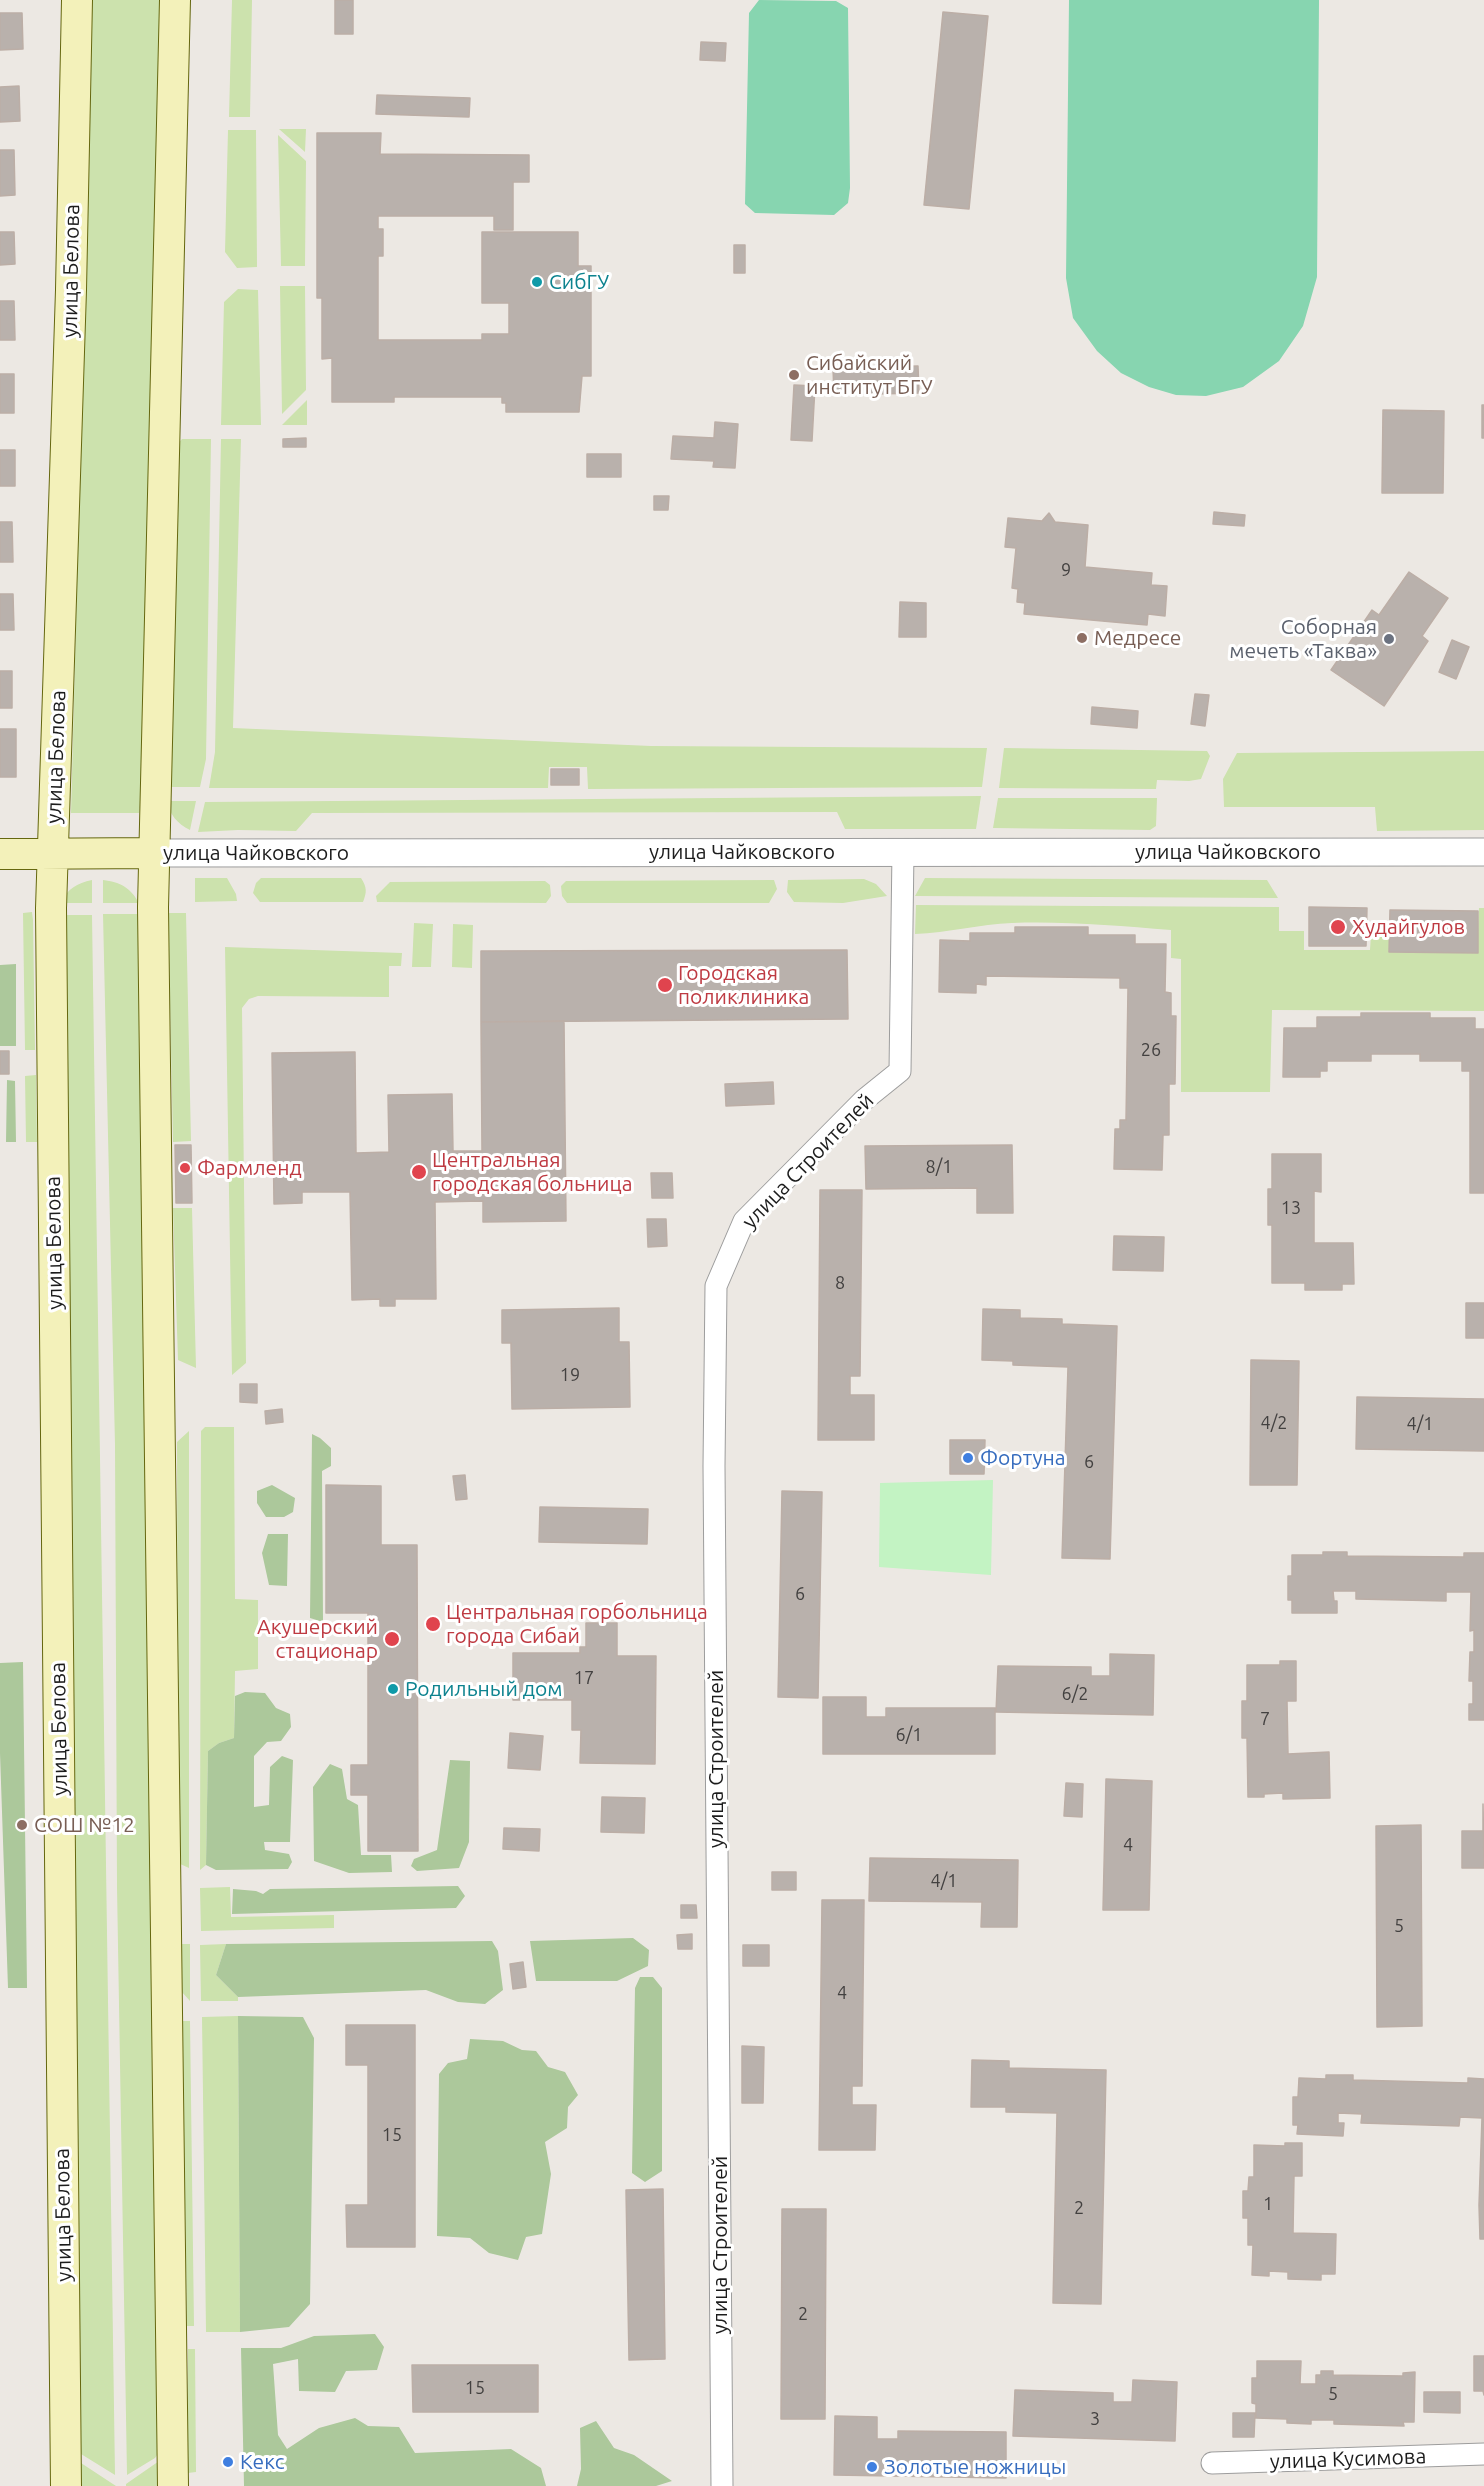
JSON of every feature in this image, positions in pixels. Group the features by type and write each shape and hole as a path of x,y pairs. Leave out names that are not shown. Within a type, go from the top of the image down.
{"main road":[{"name":"улица Белова","path":"66,2486 51,908 77,0"},
{"path":"173,2486 154,854 175,0"},
{"name":"улица Чайковского","path":"0,854 154,854"}],"street":[{"name":"улица Чайковского","path":"154,854 903,851 1484,852"},
{"name":"улица Строителей","path":"722,2486 714,1467 717,1286 744,1221 864,1100 900,1071 903,851"},
{"name":"улица Кусимова","path":"1212,2463 1484,2454"}],"green space":[{"path":"92,0 163,0 143,790 139,813 71,813"},
{"path":"232,0 252,0 250,117 229,117"},
{"path":"759,0 836,1 848,8 850,188 848,203 834,215 755,213 745,204 749,13"},
{"path":"1069,0 1319,0 1317,277 1303,326 1279,361 1243,387 1206,396 1176,395 1149,387 1121,373 1097,351 1073,318 1066,278"},
{"path":"279,129 306,129 305,152"},
{"path":"228,130 256,130 257,267 237,268 225,252"},
{"path":"278,135 306,161 305,266 281,266"},
{"path":"280,286 305,286 306,390 282,414"},
{"path":"238,289 258,290 261,425 221,425 224,302"},
{"path":"307,400 307,425 282,425"},
{"path":"182,439 211,439 206,759 200,787 166,787 175,447"},
{"path":"221,439 241,439 233,728 651,746 987,748 982,787 588,789 587,767 549,767 548,788 209,788 215,752"},
{"path":"1004,748 1207,751 1210,756 1201,779 1157,780 1156,789 999,788"},
{"path":"1484,751 1484,830 1377,831 1375,807 1224,807 1223,779 1237,753"},
{"path":"981,796 976,829 845,829 837,812 312,813 296,831 198,832 205,802"},
{"path":"998,798 1157,798 1156,826 1150,830 993,828"},
{"path":"166,801 196,801 190,830 175,818"},
{"path":"195,878 227,878 236,894 237,901 195,902"},
{"path":"261,878 361,878 366,892 363,902 260,902 253,893 256,883"},
{"path":"925,878 1267,880 1278,898 915,896"},
{"path":"864,879 876,884 887,896 843,903 794,902 787,892 788,880"},
{"path":"92,880 92,903 61,903 73,887"},
{"path":"103,880 124,886 139,903 103,903"},
{"path":"774,880 777,889 769,903 567,903 562,896 561,886 566,881"},
{"path":"545,881 550,885 551,896 546,903 377,902 376,896 390,882"},
{"path":"916,905 1279,907 1279,931 1304,931 1304,950 1370,950 1371,934 1478,934 1479,908 1484,908 1484,1011 1272,1010 1270,1092 1181,1092 1181,959 1171,958 1171,930 1092,924 1032,923 1000,924 915,934"},
{"path":"32,912 35,1050 25,1050 23,913"},
{"path":"168,913 186,913 191,1141 173,1142"},
{"path":"103,914 139,914 162,2448 155,2458 127,2475 117,1887 115,1445"},
{"path":"61,915 92,915 115,2475 81,2454 72,1471"},
{"path":"414,923 433,924 431,967 412,967"},
{"path":"453,924 473,925 472,968 452,967"},
{"path":"225,947 402,953 401,966 389,966 389,997 258,996 249,999 242,1008 246,1363 232,1375"},
{"path":"16,964 16,1046 0,1046 0,965"},
{"path":"36,1075 37,1142 26,1142 25,1076"},
{"path":"7,1080 15,1081 16,1142 6,1142"},
{"path":"173,1208 192,1208 196,1368 178,1360"},
{"path":"205,1427 234,1427 235,1599 258,1600 258,1669 235,1671 234,1738 219,1743 208,1751 206,1865 200,1870 201,1431"},
{"path":"189,1431 189,1868 178,1863 177,1442"},
{"path":"312,1434 331,1448 331,1466 322,1471 323,1622 310,1618"},
{"path":"993,1480 991,1575 879,1567 880,1483"},
{"path":"272,1485 295,1498 293,1512 284,1517 266,1517 257,1503 257,1491"},
{"path":"268,1534 288,1534 287,1586 269,1585 262,1553"},
{"path":"23,1662 27,1988 8,1988 0,1753 0,1663"},
{"path":"245,1692 265,1693 276,1708 290,1714 291,1727 281,1741 267,1742 254,1756 254,1807 269,1805 270,1767 282,1756 293,1760 290,1842 264,1842 265,1850 289,1854 292,1862 288,1869 216,1870 206,1865 208,1751 219,1743 234,1738 235,1696"},
{"path":"450,1760 470,1761 469,1842 459,1868 417,1871 411,1866 414,1859 437,1850"},
{"path":"330,1764 342,1769 347,1799 358,1805 361,1855 391,1855 392,1872 349,1873 314,1861 313,1787"},
{"path":"458,1886 465,1896 456,1908 232,1914 233,1889 256,1891 263,1894 270,1889"},
{"path":"230,1887 231,1917 334,1915 334,1928 201,1931 200,1888"},
{"path":"633,1938 649,1950 648,1966 617,1981 536,1981 530,1941"},
{"path":"492,1941 498,1951 503,1990 485,2004 458,2002 426,1990 238,1997 216,1975 226,1944"},
{"path":"181,1944 190,1944 190,2001 181,1991"},
{"path":"226,1944 216,1975 238,1997 238,2001 201,2001 200,1945"},
{"path":"640,1977 653,1977 662,1988 662,2171 645,2182 632,2173 635,1988"},
{"path":"238,2016 240,2332 206,2332 202,2017"},
{"path":"238,2016 303,2017 314,2038 310,2304 289,2327 240,2332"},
{"path":"182,2021 190,2021 194,2326 187,2326"},
{"path":"470,2039 503,2041 522,2050 536,2051 548,2067 565,2072 578,2095 568,2107 567,2128 545,2142 551,2174 542,2234 526,2237 518,2260 489,2253 470,2238 437,2236 439,2074 448,2063 467,2059"},
{"path":"375,2334 384,2347 377,2370 346,2371 335,2392 299,2391 298,2359 273,2364 278,2435 287,2449 319,2428 355,2418 368,2426 399,2427 415,2453 511,2449 541,2468 546,2486 244,2486 241,2348 281,2348 314,2336"},
{"path":"188,2349 195,2349 196,2472 188,2473"},
{"path":"596,2421 614,2448 634,2455 672,2481 656,2486 577,2486 581,2469 580,2428"},
{"path":"162,2459 161,2486 126,2486 126,2484"},
{"path":"81,2463 116,2486 81,2486"}],"building":[{"path":"335,0 353,0 353,34 335,34"},
{"path":"943,12 988,16 969,209 924,205"},
{"path":"0,13 22,13 23,49 0,50"},
{"path":"701,42 726,43 725,61 700,60"},
{"path":"19,86 20,121 0,122 0,87"},
{"path":"377,95 470,98 469,117 376,114"},
{"name":"СибГУ","path":"317,133 381,133 380,154 529,155 529,182 513,182 513,230 494,230 494,216 378,216 378,229 383,229 383,256 378,256 378,340 482,340 482,334 509,334 509,303 482,303 482,232 578,232 578,266 591,266 591,376 582,376 579,412 506,412 506,403 502,403 502,397 394,397 394,402 332,402 332,358 322,359 322,298 317,298"},
{"path":"0,150 14,150 15,195 0,196"},
{"path":"0,232 14,232 15,264 0,265"},
{"path":"734,245 745,245 745,273 734,273"},
{"path":"0,301 14,301 15,340 0,340"},
{"path":"918,366 919,393 834,395 833,368"},
{"path":"0,374 14,374 14,413 0,413"},
{"path":"794,385 815,386 812,441 791,440"},
{"path":"1482,405 1484,405 1484,438 1482,438"},
{"path":"1383,410 1444,411 1443,493 1382,493"},
{"path":"715,422 738,424 735,468 713,467 714,461 671,459 673,436 714,438"},
{"path":"306,438 306,447 283,447 283,439"},
{"path":"0,450 15,450 15,486 0,486"},
{"path":"587,454 621,454 621,477 587,477"},
{"path":"654,496 669,496 668,510 654,510"},
{"path":"1214,512 1245,515 1244,526 1213,524"},
{"path":"1049,513 1055,522 1088,525 1085,567 1152,573 1151,585 1167,586 1165,616 1148,614 1147,625 1024,614 1025,603 1017,602 1018,589 1012,588 1016,548 1005,547 1008,518 1042,521"},
{"path":"0,522 12,522 13,562 0,562"},
{"name":"Соборная мечеть «Таква»","path":"1409,572 1448,598 1422,636 1428,641 1384,706 1331,670 1372,610 1379,615"},
{"path":"0,594 13,594 14,630 0,630"},
{"path":"900,602 926,603 926,637 899,637"},
{"path":"1452,640 1469,647 1456,679 1439,672"},
{"path":"0,671 12,671 12,708 0,708"},
{"path":"1195,694 1209,695 1205,726 1191,724"},
{"path":"1092,707 1138,711 1137,728 1091,724"},
{"path":"0,729 16,729 16,777 0,777"},
{"path":"551,769 579,769 579,785 551,785"},
{"name":"Худайгулов","path":"1309,907 1367,908 1366,946 1309,946"},
{"path":"1390,910 1478,911 1478,953 1389,952"},
{"path":"1015,927 1088,927 1088,935 1135,935 1135,944 1166,944 1165,992 1171,993 1171,1016 1176,1016 1175,1084 1169,1084 1169,1135 1163,1135 1162,1170 1114,1169 1115,1129 1120,1129 1120,1120 1126,1120 1128,988 1120,988 1120,978 986,976 986,985 976,984 976,993 939,992 940,940 970,941 970,933 1015,933"},
{"name":"Городская поликлиника","path":"847,950 848,1019 481,1022 481,951"},
{"path":"1361,1013 1430,1013 1430,1018 1475,1018 1475,1029 1484,1029 1484,1193 1470,1193 1470,1071 1462,1071 1462,1061 1420,1061 1420,1054 1371,1054 1371,1061 1327,1061 1327,1071 1320,1071 1320,1077 1283,1077 1284,1028 1317,1028 1317,1017 1361,1017"},
{"name":"Центральная городская больница","path":"564,1021 566,1221 483,1222 483,1201 435,1202 436,1299 395,1299 395,1306 380,1306 380,1299 352,1300 350,1192 302,1192 302,1203 274,1204 272,1053 355,1052 356,1153 389,1152 388,1095 452,1094 453,1151 482,1151 481,1022"},
{"path":"0,1051 9,1051 9,1074 0,1074"},
{"path":"773,1082 774,1104 726,1106 725,1084"},
{"path":"175,1145 191,1145 192,1203 176,1203"},
{"path":"1012,1145 1013,1213 977,1213 977,1188 866,1189 865,1146"},
{"path":"1272,1154 1321,1154 1321,1192 1314,1191 1314,1243 1353,1243 1354,1284 1342,1284 1342,1290 1305,1290 1305,1283 1272,1283 1272,1225 1268,1225 1268,1189 1272,1189"},
{"path":"651,1173 672,1173 673,1198 652,1198"},
{"path":"820,1190 862,1190 860,1376 850,1376 850,1395 874,1395 874,1440 818,1440"},
{"path":"647,1219 666,1219 667,1246 648,1247"},
{"path":"1114,1236 1164,1237 1163,1271 1113,1270"},
{"path":"1466,1303 1484,1303 1484,1338 1466,1338"},
{"path":"619,1308 619,1342 629,1342 630,1407 512,1409 511,1343 502,1343 502,1310"},
{"path":"983,1309 1020,1310 1020,1318 1062,1319 1062,1324 1117,1326 1110,1559 1062,1558 1068,1367 1013,1365 1013,1361 982,1360"},
{"path":"1251,1360 1299,1361 1297,1485 1250,1485"},
{"path":"240,1384 257,1384 257,1403 240,1402"},
{"path":"1357,1397 1484,1399 1484,1451 1356,1449"},
{"path":"282,1409 283,1422 266,1424 265,1411"},
{"path":"950,1440 985,1440 984,1474 950,1474"},
{"path":"465,1475 467,1499 456,1500 453,1476"},
{"name":"Родильный дом","path":"326,1485 381,1486 381,1545 417,1545 418,1851 368,1851 368,1795 351,1795 351,1765 368,1765 368,1613 326,1613"},
{"path":"782,1491 822,1492 818,1698 778,1697"},
{"path":"540,1507 648,1509 647,1544 539,1542"},
{"path":"1323,1552 1347,1552 1347,1556 1464,1557 1464,1553 1484,1553 1484,1720 1469,1720 1469,1704 1473,1704 1473,1681 1469,1681 1470,1652 1474,1652 1474,1630 1470,1631 1471,1592 1446,1592 1446,1601 1356,1599 1356,1591 1333,1591 1334,1601 1337,1601 1337,1613 1292,1613 1292,1600 1288,1600 1288,1576 1292,1576 1292,1555 1323,1555"},
{"path":"586,1623 617,1623 617,1656 656,1656 655,1764 580,1763 581,1730 572,1730 572,1700 513,1700 513,1653 580,1653 580,1647 586,1647"},
{"path":"1110,1654 1154,1655 1153,1715 996,1712 998,1666 1091,1667 1091,1676 1110,1676"},
{"path":"1280,1661 1296,1661 1296,1701 1287,1701 1288,1754 1329,1752 1330,1798 1283,1799 1283,1793 1264,1794 1264,1797 1248,1797 1247,1738 1242,1738 1242,1701 1247,1701 1247,1665 1280,1665"},
{"path":"823,1697 866,1697 866,1717 886,1717 886,1708 995,1708 995,1754 823,1754"},
{"path":"510,1733 543,1736 540,1770 508,1768"},
{"path":"1106,1779 1152,1781 1149,1910 1103,1910"},
{"path":"1066,1783 1083,1784 1082,1817 1064,1816"},
{"path":"602,1797 645,1798 644,1833 601,1832"},
{"path":"1483,1804 1484,1868 1462,1868 1462,1831 1483,1831"},
{"path":"1421,1825 1422,2026 1377,2027 1376,1826"},
{"path":"504,1828 540,1829 539,1851 503,1849"},
{"path":"870,1858 1018,1860 1017,1927 981,1927 982,1902 869,1901"},
{"path":"772,1872 796,1872 796,1890 772,1890"},
{"path":"822,1900 864,1900 862,2086 852,2086 852,2105 876,2105 875,2150 819,2150"},
{"path":"681,1905 696,1905 697,1918 681,1918"},
{"path":"692,1934 692,1949 678,1949 677,1935"},
{"path":"743,1945 769,1945 769,1966 743,1966"},
{"path":"523,1962 526,1987 513,1989 510,1964"},
{"path":"346,2025 415,2025 415,2247 347,2247 346,2205 368,2205 368,2065 346,2065"},
{"path":"742,2046 764,2047 763,2103 742,2103"},
{"path":"972,2060 1009,2061 1009,2068 1106,2070 1101,2304 1053,2303 1057,2113 1006,2112 1006,2107 971,2107"},
{"path":"1326,2075 1353,2075 1353,2080 1468,2083 1468,2078 1484,2079 1484,2239 1480,2239 1479,2205 1482,2118 1460,2117 1459,2126 1361,2123 1362,2114 1338,2113 1338,2123 1344,2123 1343,2136 1297,2134 1298,2125 1293,2125 1293,2097 1298,2097 1299,2078 1326,2079"},
{"path":"1285,2143 1302,2143 1302,2176 1294,2176 1293,2233 1336,2234 1335,2274 1321,2274 1321,2280 1288,2279 1288,2272 1269,2271 1269,2276 1252,2275 1253,2245 1248,2245 1248,2218 1243,2218 1243,2191 1248,2191 1249,2177 1254,2177 1254,2145 1285,2146"},
{"path":"663,2189 665,2359 629,2360 626,2190"},
{"path":"782,2209 826,2209 825,2419 781,2419"},
{"path":"1474,2356 1484,2356 1484,2395 1483,2391 1474,2391"},
{"path":"1257,2361 1301,2361 1300,2384 1316,2384 1316,2375 1321,2375 1321,2371 1333,2371 1333,2375 1403,2376 1403,2373 1415,2372 1414,2422 1403,2422 1404,2426 1334,2424 1334,2420 1311,2420 1311,2424 1287,2423 1287,2419 1256,2418 1256,2404 1252,2403 1252,2378 1257,2378"},
{"path":"412,2365 538,2365 538,2412 413,2412"},
{"path":"1133,2380 1177,2382 1175,2441 1013,2436 1015,2390 1113,2393 1113,2402 1132,2402"},
{"path":"1424,2392 1460,2392 1460,2413 1424,2412"},
{"path":"1233,2413 1255,2413 1254,2437 1233,2437"},
{"path":"835,2416 877,2417 877,2439 898,2439 898,2431 1006,2432 1006,2478 834,2475"}],"place":[{"name":"СибГУ","path":"537,282"},
{"name":"Сибайский институт БГУ","path":"794,375"},
{"name":"Медресе","path":"1082,638"},
{"name":"Соборная мечеть «Таква»","path":"1389,639"},
{"name":"Худайгулов","path":"1338,927"},
{"name":"Городская поликлиника","path":"665,985"},
{"name":"Фармленд","path":"185,1168"},
{"name":"Центральная городская больница","path":"419,1172"},
{"name":"Фортуна","path":"968,1458"},
{"name":"Центральная горбольница города Сибай","path":"433,1624"},
{"name":"Акушерский стационар","path":"392,1639"},
{"name":"Родильный дом","path":"393,1689"},
{"name":"СОШ №12","path":"22,1825"},
{"name":"Кекс","path":"228,2462"},
{"name":"Золотые ножницы","path":"872,2467"}]}
